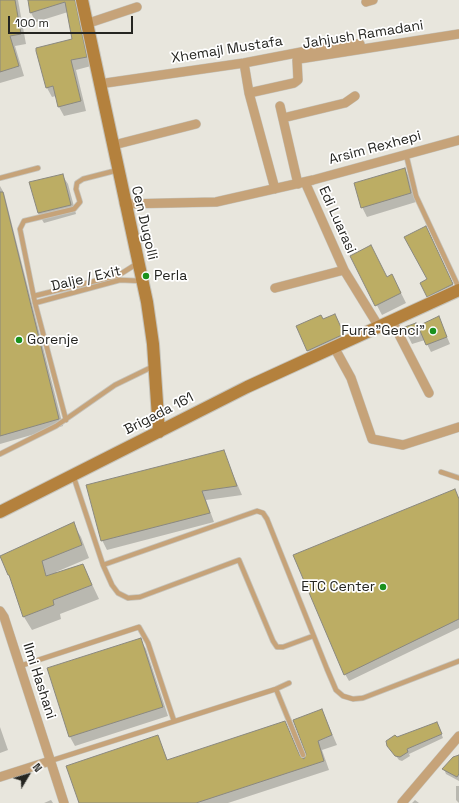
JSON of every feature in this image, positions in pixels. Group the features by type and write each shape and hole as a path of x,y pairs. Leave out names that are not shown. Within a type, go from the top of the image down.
{"street":[{"name":"Cen Dugolli","path":"82,0 99,84 114,145 124,204 142,281 153,344 159,432"},
{"path":"86,24 137,7"},
{"name":"Jahjush Ramadani","path":"249,93 294,83 298,80 297,62 299,59 459,34"},
{"name":"Xhemajl Mustafa","path":"99,84 244,63 332,46 360,44"},
{"path":"244,63 249,93 275,190"},
{"path":"283,118 345,103 356,96"},
{"path":"280,106 302,183"},
{"path":"114,145 196,124"},
{"name":"Arsim Rexhepi","path":"124,204 216,202 275,190 459,140"},
{"name":"Edi Luarasi","path":"302,183 344,270 379,327"},
{"name":"Edi Luarasi","path":"275,288 344,270"},
{"name":"Brigada 161","path":"0,512 247,387 459,289"},
{"path":"392,321 429,393"},
{"path":"334,347 351,378 372,440 403,445 459,427"},
{"name":"Ilmi Hashani","path":"0,613 4,617 64,803"},
{"path":"402,803 459,736"},
{"path":"0,777 50,761"}],"lane":[{"path":"406,154 416,196 459,289"},
{"path":"0,178 38,168"},
{"path":"66,420 35,303 20,229 24,221 74,209 80,202 76,189 77,184 83,179 118,170"},
{"path":"34,296 118,275 138,263"},
{"name":"Dalje / Exit","path":"35,303 120,280 142,281"},
{"path":"0,454 66,420 115,385 154,366"},
{"path":"441,472 459,478"},
{"path":"73,475 103,565 112,585 118,593 128,598 140,597 239,560 273,641 277,647 283,647 313,636"},
{"path":"103,565 257,511 263,512 336,690 343,696 353,699 363,698 459,661"},
{"path":"20,666 139,627 142,629 148,643 174,721"},
{"path":"50,761 276,689 289,682"},
{"path":"276,689 303,755"}],"building":[{"path":"0,0 15,0 21,34 10,36 19,66 0,72"},
{"path":"28,0 75,0 87,57 71,60 81,101 58,107 53,86 46,88 36,51 36,48 72,39 65,2 30,13"},
{"path":"405,168 411,193 361,208 354,183"},
{"path":"63,174 71,205 38,213 29,182"},
{"path":"0,192 3,192 59,419 0,436"},
{"path":"426,226 453,284 427,297 420,283 427,279 404,237"},
{"path":"371,245 387,277 392,274 401,293 375,306 350,256"},
{"path":"335,314 344,334 307,351 296,326 321,315 323,319"},
{"name":"Furra\"Genci\"","path":"439,316 447,337 426,345 418,326"},
{"path":"416,323 418,331 406,335 402,328"},
{"path":"224,450 237,486 202,491 210,513 101,541 86,485"},
{"name":"ETC Center","path":"455,489 459,499 459,619 344,675 293,555"},
{"path":"74,522 82,545 42,561 46,576 83,564 92,585 53,600 54,605 23,617 9,575 0,556"},
{"path":"141,638 163,707 69,737 47,668"},
{"path":"322,709 332,735 318,741 324,761 196,803 79,803 66,766 158,735 167,760 285,721 300,756 304,759 306,754 293,720"},
{"path":"437,722 442,734 407,749 408,752 400,757 395,756 387,746 386,741 395,735 397,737"},
{"path":"459,755 459,774 457,777 442,769 453,757"}],"place":[{"name":"Perla","path":"146,276"},
{"name":"Furra\"Genci\"","path":"433,331"},
{"name":"Gorenje","path":"19,340"},
{"name":"ETC Center","path":"383,587"}]}
